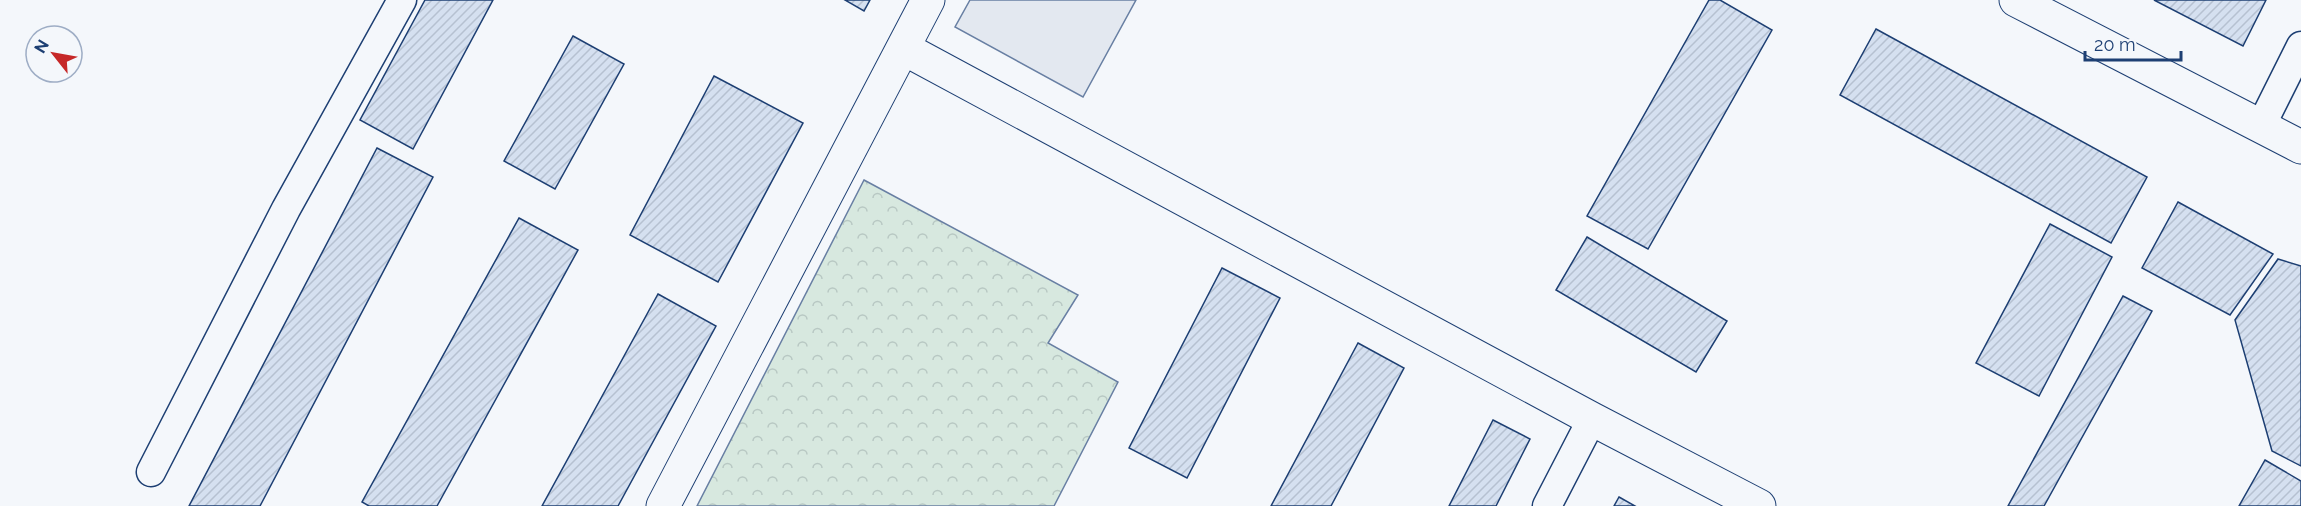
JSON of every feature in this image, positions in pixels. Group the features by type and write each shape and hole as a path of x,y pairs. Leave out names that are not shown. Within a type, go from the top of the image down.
{"main road":[{"path":"663,506 928,0"},
{"path":"2016,0 2301,147"},
{"path":"903,48 1592,419 1759,506"}],"street":[{"path":"151,472 286,209 402,0"},
{"path":"2261,126 2301,46"},
{"path":"1547,506 1592,419"}],"green space":[{"path":"864,180 1078,295 1048,343 1118,382 1054,506 697,506"}],"shaded area":[{"path":"970,0 1136,0 1083,97 955,27"}],"building":[{"path":"425,0 493,0 413,149 360,120"},
{"path":"845,0 870,0 864,11"},
{"path":"1709,0 1720,0 1772,30 1648,249 1587,216"},
{"path":"2154,0 2266,0 2243,46"},
{"path":"1876,29 2147,177 2111,243 1840,95"},
{"path":"573,36 624,64 555,189 504,161"},
{"path":"714,76 803,123 718,282 630,235"},
{"path":"377,148 433,177 260,506 189,506"},
{"path":"2178,202 2273,254 2230,315 2142,268"},
{"path":"519,218 578,250 437,506 369,506 362,502"},
{"path":"2050,224 2112,257 2039,396 1976,363"},
{"path":"1587,237 1727,321 1696,372 1556,290"},
{"path":"2278,259 2301,266 2301,466 2272,451 2235,320"},
{"path":"1222,268 1280,298 1187,478 1129,448"},
{"path":"658,294 716,326 618,506 542,506"},
{"path":"2123,296 2152,311 2044,506 2008,506"},
{"path":"1358,343 1404,368 1331,506 1271,506"},
{"path":"1493,420 1530,439 1496,506 1449,506"},
{"path":"2265,460 2301,481 2301,506 2239,506"},
{"path":"1619,497 1635,506 1614,506"}]}
